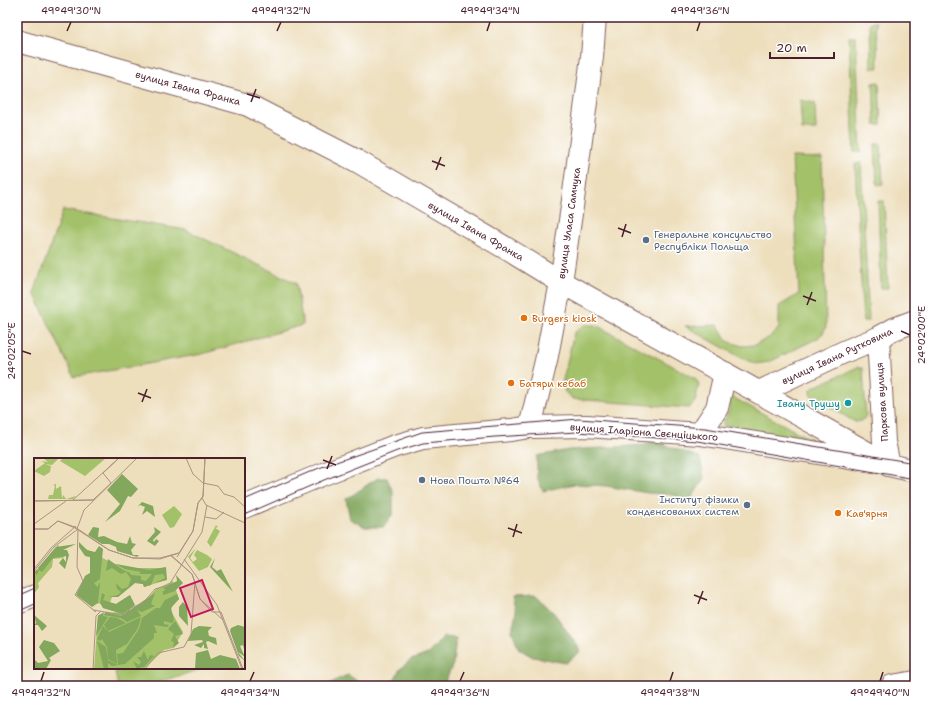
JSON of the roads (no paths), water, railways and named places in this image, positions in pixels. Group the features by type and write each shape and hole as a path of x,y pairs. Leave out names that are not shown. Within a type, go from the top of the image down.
{"main road":[{"name":"вулиця Уласа Самчука","path":"530,427 546,361 561,282 592,57 595,17"},
{"name":"вулиця Івана Франка","path":"17,41 248,104 357,161 561,282 889,465 915,471"},
{"name":"вулиця Івана Рутковича","path":"759,392 915,320"},
{"name":"Паркова вулиця","path":"878,338 884,442 889,465"},
{"path":"700,434 717,408 725,374"},
{"name":"вулиця Іларіона Свєнціцького","path":"245,507 343,466 395,446 423,438 530,427 583,426 700,434 889,465"},
{"path":"17,603 34,596"},
{"path":"892,686 915,682"}],"tram line":[{"path":"245,500 319,468 422,432 579,419 705,428 915,463"},
{"path":"245,515 324,480 397,451 423,443 577,432 697,441 915,479"},
{"path":"17,596 34,588"},
{"path":"17,612 34,604"}],"place":[{"name":"Генеральне консульство Республіки Польща","path":"646,240"},
{"name":"Burgers kiosk","path":"524,318"},
{"name":"Батяри кебаб","path":"511,383"},
{"name":"Івану Трушу","path":"848,403"},
{"name":"Нова Пошта №64","path":"422,480"},
{"name":"Інститут фізики конденсованих систем","path":"747,505"},
{"name":"Кав'ярня","path":"838,513"}]}
